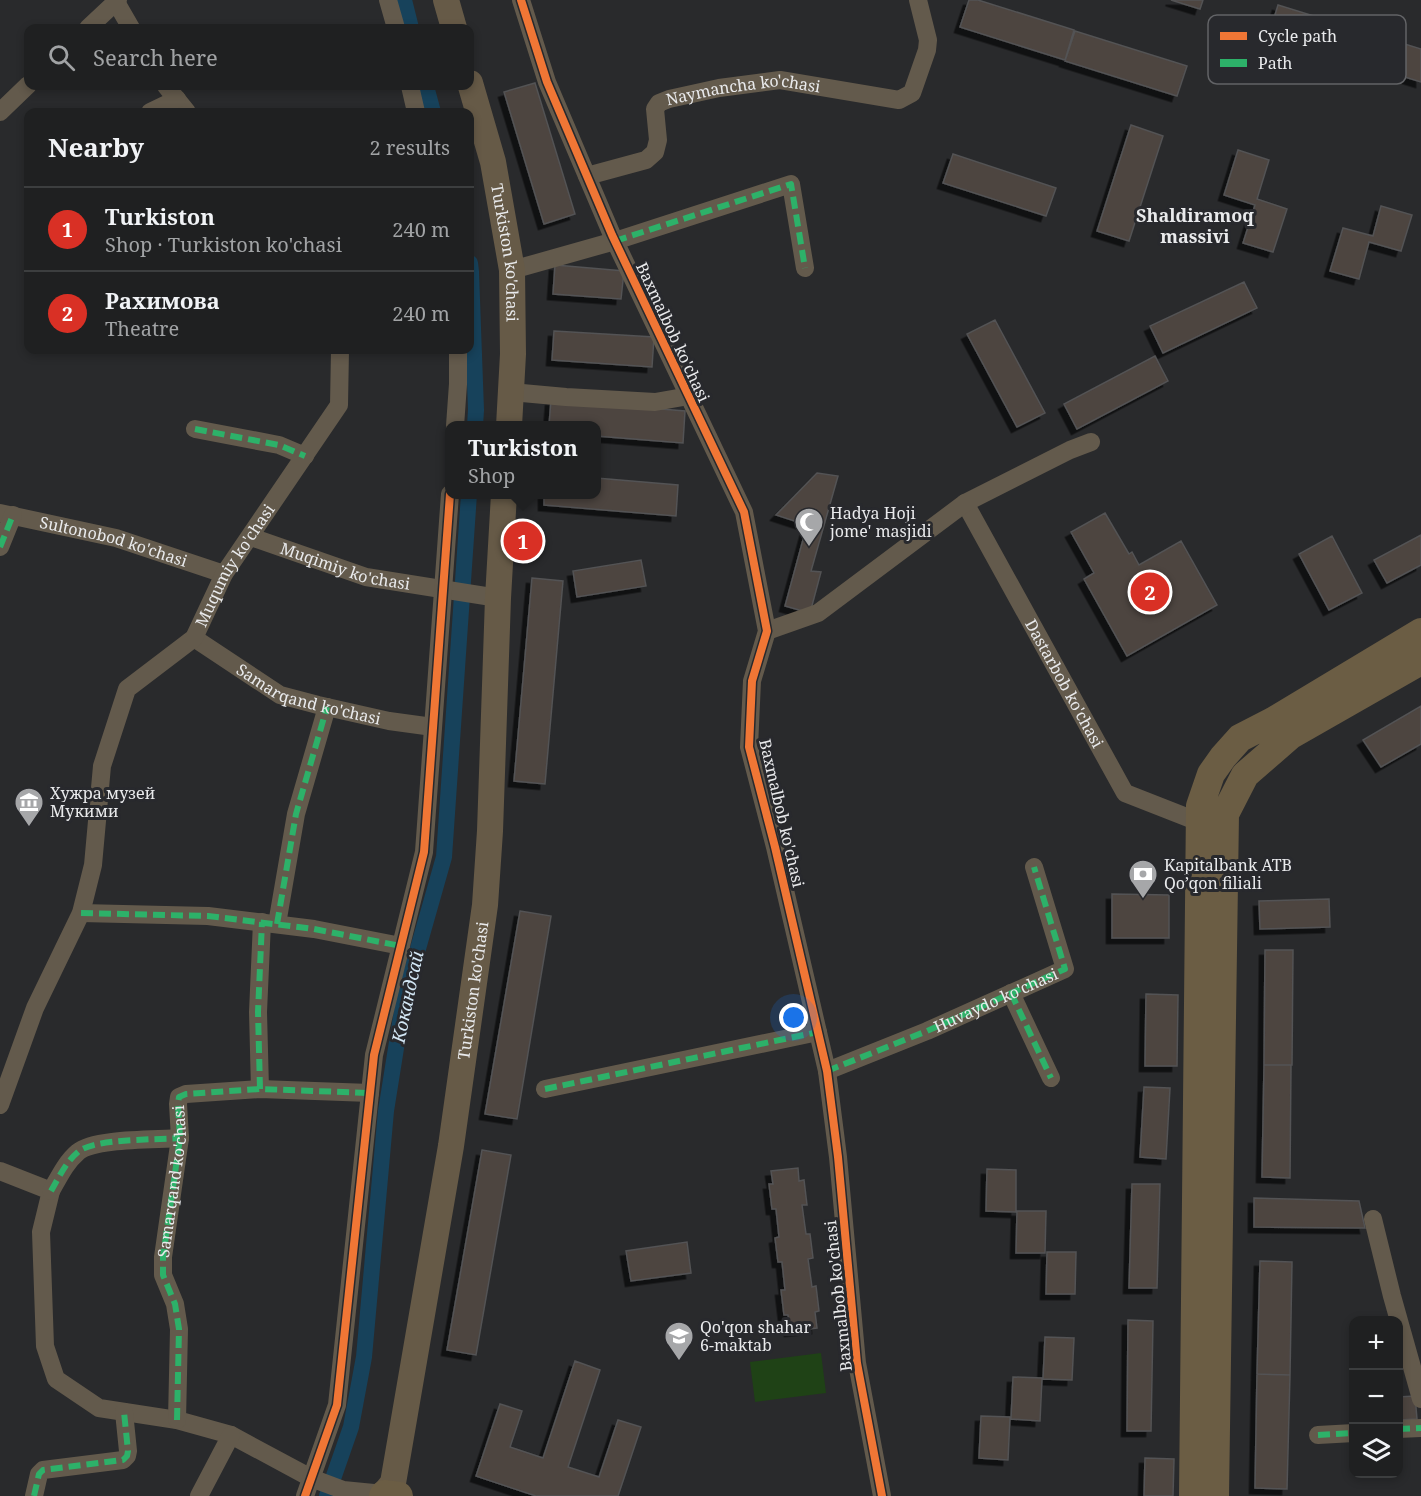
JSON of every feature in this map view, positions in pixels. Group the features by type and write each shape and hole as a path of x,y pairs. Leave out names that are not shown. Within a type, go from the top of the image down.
{"main road":[{"path":"446,0 453,24"},
{"name":"Turkiston ko'chasi","path":"472,90 493,162 512,270 513,354 509,421"},
{"name":"Turkiston ko'chasi","path":"392,1493 451,1146 485,905 490,831 487,597 503,499"},
{"path":"1193,1496 1200,806 1211,774 1240,738 1280,717 1421,632"},
{"path":"1215,1496 1225,814 1245,775 1291,735 1421,661"}],"street":[{"path":"388,0 395,24"},
{"name":"Baxmalbob ko'chasi","path":"522,0 547,82 587,176 744,512 767,631 752,681 749,747 776,847 827,1071 839,1169 857,1364 882,1496"},
{"name":"Naymancha ko'chasi","path":"587,176 646,160 656,152 658,140 655,110 659,103 669,99 719,88 780,80 899,100 912,93 927,50 928,40 918,0"},
{"path":"92,24 117,1 129,24"},
{"path":"0,112 24,89"},
{"path":"411,90 415,108"},
{"path":"158,108 177,99"},
{"path":"512,270 791,184 805,268"},
{"name":"Muqumiy ko'chasi","path":"0,1106 34,1008 81,913 93,865 102,766 127,689 194,638 224,574 339,405 340,354"},
{"path":"455,421 458,354"},
{"path":"511,392 655,402 689,396"},
{"path":"195,429 279,445 305,456"},
{"path":"767,631 818,613 965,503 1070,450 1091,442"},
{"path":"305,1496 337,1405 374,1055 424,852 450,499"},
{"name":"Dastarbob ko'chasi","path":"965,503 1125,793 1199,822"},
{"path":"0,547 6,514"},
{"name":"Sultonobod ko'chasi","path":"6,514 116,538 224,574"},
{"name":"Muqimiy ko'chasi","path":"251,537 366,577 487,597"},
{"name":"Samarqand ko'chasi","path":"194,638 280,695 389,721 433,727"},
{"path":"260,1089 258,1012 269,923 296,814 327,707"},
{"name":"Huvaydo ko'chasi","path":"827,1071 927,1031 1065,969 1034,867"},
{"path":"81,913 208,916 314,929 401,946"},
{"path":"1011,993 1051,1078"},
{"path":"544,1089 818,1032"},
{"name":"Samarqand ko'chasi","path":"177,1420 179,1329 175,1304 163,1275 163,1257 180,1138 179,1097 186,1094 260,1089 370,1093"},
{"path":"180,1138 101,1143 79,1150 66,1165 51,1191 41,1232 45,1346 56,1379 99,1408 177,1420 231,1435 311,1478 343,1490 392,1493"},
{"path":"0,1171 51,1191"},
{"path":"1373,1219 1421,1399"},
{"path":"34,1496 39,1474 43,1470 123,1460 128,1450 124,1412"},
{"path":"1403,1429 1421,1428"},
{"path":"1318,1435 1349,1433"},
{"path":"199,1496 231,1435"}],"green space":[{"path":"821,1353 826,1393 755,1402 750,1362"}],"building":[{"path":"969,0 978,0 1074,30 1065,60 960,27"},
{"path":"1171,0 1203,0 1200,9"},
{"path":"1278,5 1310,15 1275,15"},
{"path":"1075,31 1187,66 1177,96 1065,61"},
{"path":"1406,44 1421,49 1421,82 1406,77"},
{"path":"535,83 575,214 544,224 504,92"},
{"path":"1131,125 1163,136 1129,241 1097,231"},
{"path":"1238,150 1269,160 1257,199 1287,209 1273,252 1243,243 1255,205 1224,195"},
{"path":"953,154 1056,188 1046,216 943,183"},
{"path":"1381,206 1412,215 1401,251 1369,242 1359,279 1330,271 1343,228 1373,236"},
{"path":"555,265 624,271 621,299 553,294"},
{"path":"1244,282 1257,308 1163,353 1150,326"},
{"path":"995,320 1045,413 1017,427 967,334"},
{"path":"554,331 654,337 652,367 552,360"},
{"path":"1155,356 1168,381 1077,429 1064,404"},
{"path":"551,400 685,411 683,443 601,436 601,421 549,421"},
{"name":"Hadya Hoji jome' masjidi","path":"817,473 838,476 811,571 821,572 810,613 785,606 807,525 776,515"},
{"path":"601,478 678,485 676,516 544,505 544,499 601,499"},
{"path":"1105,513 1129,554 1132,552 1139,565 1181,541 1217,605 1127,656 1084,579 1094,573 1071,532"},
{"path":"1421,535 1421,565 1387,583 1374,560"},
{"path":"1332,536 1362,593 1329,610 1299,554"},
{"path":"641,560 646,586 577,597 573,571"},
{"path":"532,578 563,581 545,784 514,781"},
{"path":"1421,706 1421,744 1381,767 1363,740"},
{"path":"1112,894 1169,895 1169,938 1112,938"},
{"path":"1329,899 1330,927 1260,929 1259,901"},
{"path":"520,911 551,916 517,1119 485,1114"},
{"path":"1265,950 1293,950 1292,1065 1264,1065"},
{"path":"1146,994 1178,995 1177,1066 1145,1066"},
{"path":"1264,1065 1291,1065 1290,1178 1262,1177"},
{"path":"1144,1087 1170,1088 1166,1159 1140,1157"},
{"path":"482,1150 511,1155 476,1355 447,1350"},
{"path":"798,1168 799,1181 804,1180 807,1205 802,1205 806,1234 810,1234 813,1258 808,1259 812,1287 816,1286 819,1311 815,1312 817,1328 790,1331 788,1315 784,1315 781,1290 785,1290 782,1262 778,1262 775,1238 779,1237 776,1209 772,1209 769,1184 773,1184 771,1171"},
{"path":"987,1169 1016,1170 1016,1212 986,1211"},
{"path":"1132,1184 1160,1184 1157,1288 1129,1288"},
{"path":"1254,1198 1359,1201 1365,1228 1254,1227"},
{"path":"1017,1211 1046,1211 1045,1253 1016,1253"},
{"path":"687,1242 691,1273 631,1281 626,1251"},
{"path":"1047,1252 1076,1252 1075,1294 1046,1294"},
{"path":"1260,1261 1292,1262 1290,1375 1257,1374"},
{"path":"1128,1320 1153,1321 1151,1431 1127,1431"},
{"path":"1045,1337 1074,1338 1072,1380 1043,1379"},
{"path":"575,1361 600,1370 568,1467 599,1477 618,1420 641,1427 618,1496 536,1496 476,1476 500,1404 522,1411 510,1447 543,1458"},
{"path":"1257,1374 1290,1375 1287,1489 1255,1488"},
{"path":"1013,1377 1042,1378 1040,1421 1011,1419"},
{"path":"1415,1396 1417,1419 1403,1420 1403,1397"},
{"path":"981,1416 1010,1417 1008,1460 979,1458"},
{"path":"1145,1458 1174,1459 1173,1496 1144,1496"}],"waterway":[{"name":"Кокандсай","path":"404,0 410,24"},
{"name":"Кокандсай","path":"427,90 432,108"},
{"name":"Кокандсай","path":"474,354 475,421"},
{"name":"Кокандсай","path":"327,1496 351,1427 364,1357 386,1111 404,998 444,857 469,499"}],"marked path":[{"path":"615,241 791,184 805,268"},
{"path":"195,429 279,445 305,456"},
{"path":"0,547 13,515"},
{"path":"277,924 296,814 327,707"},
{"path":"827,1071 927,1031 1065,969 1034,867"},
{"path":"81,913 208,916 314,929 401,946"},
{"path":"260,1089 258,1012 262,922"},
{"path":"1011,993 1051,1078"},
{"path":"545,1089 818,1032"},
{"path":"177,1420 179,1329 175,1304 163,1275 163,1257 180,1138 179,1097 186,1094 260,1089 370,1093"},
{"path":"51,1191 70,1160 86,1147 126,1140 180,1138"},
{"path":"34,1496 39,1474 43,1470 123,1460 128,1451 124,1412"},
{"path":"1403,1429 1421,1428"},
{"path":"1318,1435 1349,1433"}],"cycle path":[{"path":"521,0 547,82 612,235 744,512 767,631 752,681 749,747 775,847 827,1071 838,1157 857,1363 882,1496"},
{"path":"305,1496 337,1405 374,1055 424,852 450,499"}],"place":[{"name":"Turkiston","path":"523,541"},
{"name":"Hadya Hoji jome' masjidi","path":"809,548"},
{"name":"Рахимова","path":"1150,592"},
{"name":"Хужра музей Мукими","path":"29,828"},
{"name":"Kapitalbank ATB Qo’qon filiali","path":"1143,900"},
{"name":"Qo'qon shahar 6-maktab","path":"679,1362"}],"district":[{"name":"Shaldiramoq massivi","path":"1195,226"}]}
